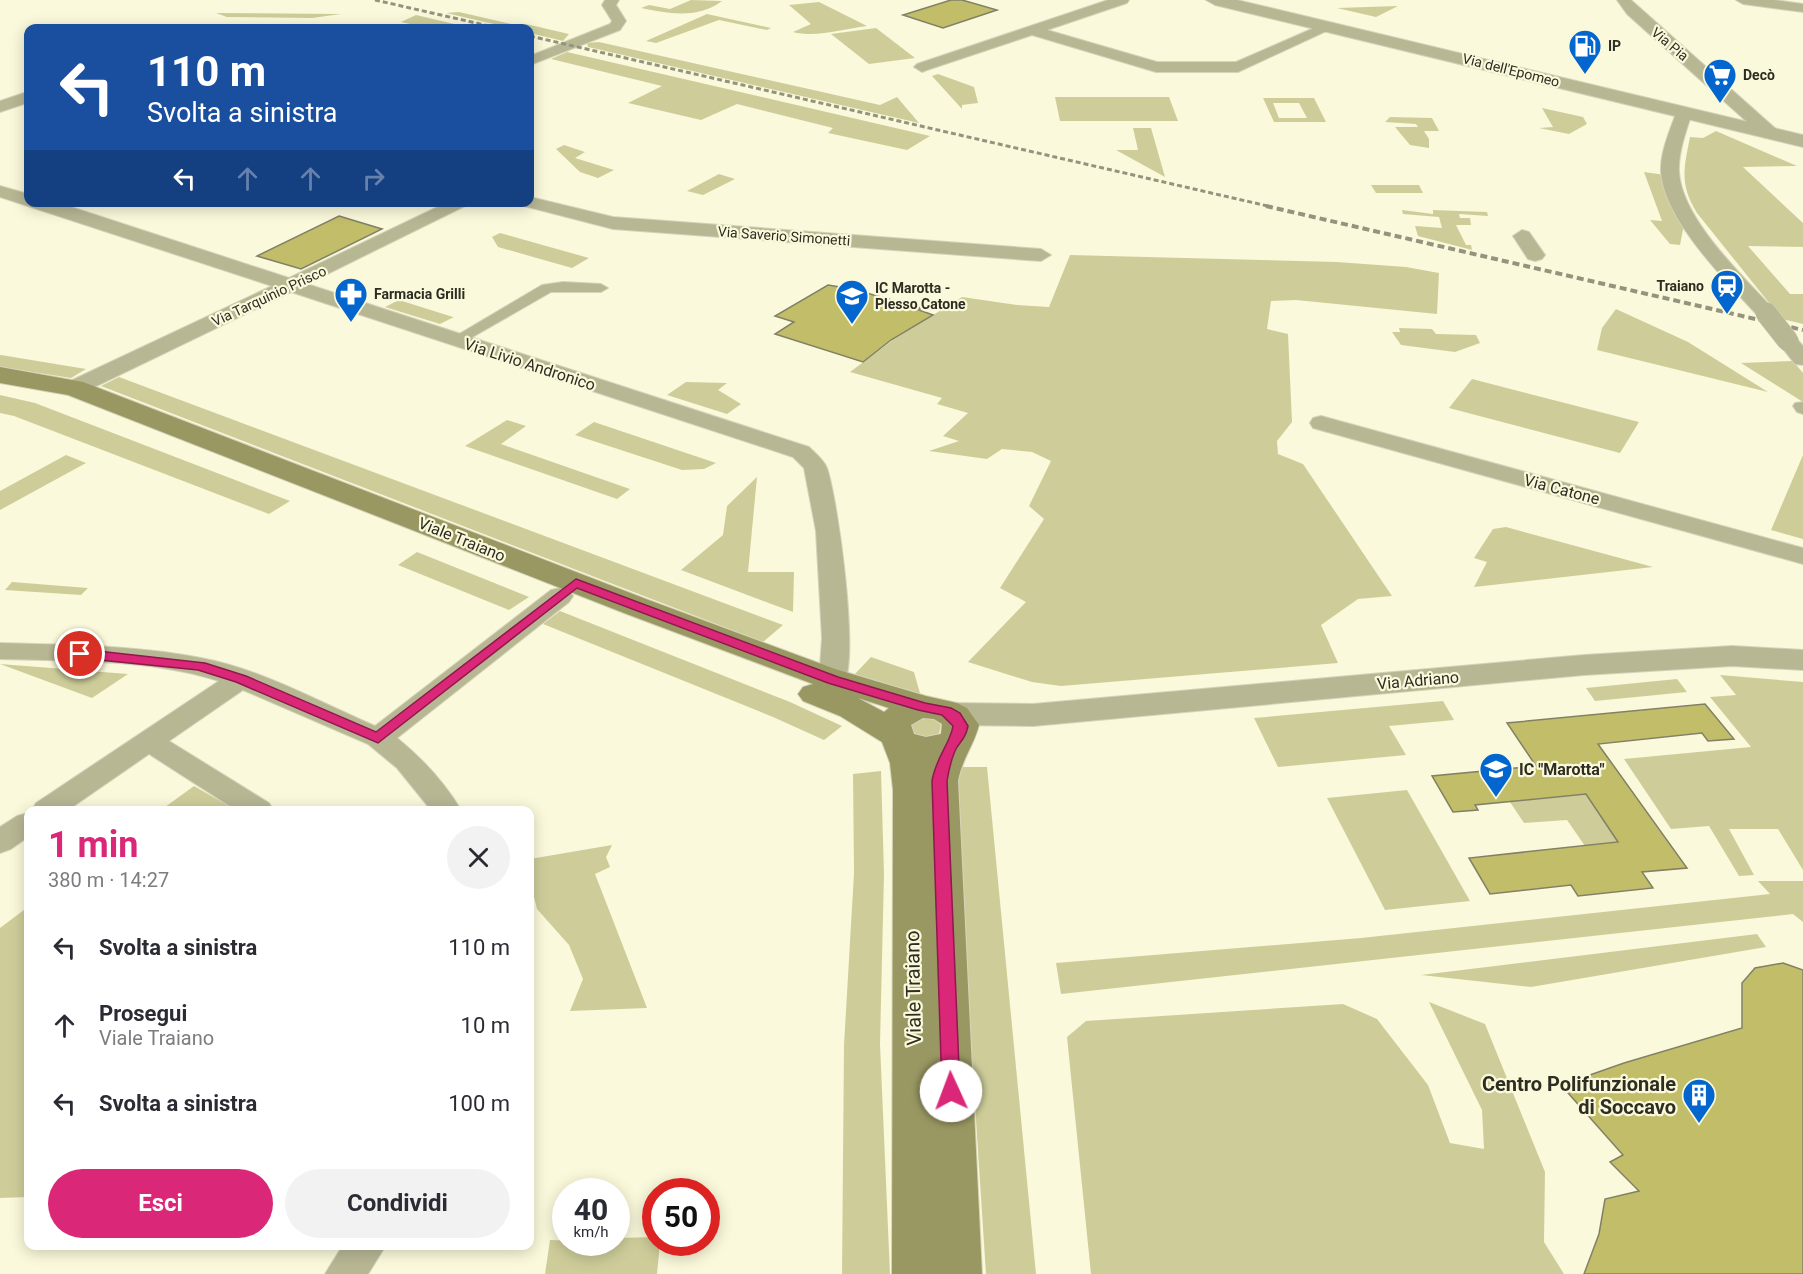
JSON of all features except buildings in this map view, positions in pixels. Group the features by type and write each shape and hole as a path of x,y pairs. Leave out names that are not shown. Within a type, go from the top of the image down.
{"main road":[{"name":"Viale Traiano","path":"0,375 65,394 568,590 852,708 897,737 908,762 911,783 916,1274"},
{"name":"Viale Traiano","path":"0,388 65,394"},
{"name":"Viale Traiano","path":"568,590 833,680 946,726 940,781 958,1274"},
{"path":"912,709 946,726 941,748 924,750 897,737 893,726 896,719 912,709"}],"street":[{"path":"534,59 615,27 619,21 609,4 612,0"},
{"path":"922,67 1122,0"},
{"name":"Via dell'Epomeo","path":"1217,0 1803,141"},
{"name":"Via Pia","path":"1624,0 1632,12 1771,134"},
{"path":"1743,0 1803,8"},
{"path":"1031,30 1156,67 1238,67 1328,27"},
{"path":"0,107 24,98"},
{"path":"1684,113 1670,172 1672,190 1694,228 1803,359"},
{"path":"0,191 24,199"},
{"name":"Via Saverio Simonetti","path":"534,203 613,223 1041,255"},
{"name":"Via Livio Andronico","path":"51,207 801,452 815,466 828,531 836,638 833,680"},
{"name":"Via Tarquinio Prisco","path":"65,394 455,207"},
{"path":"1522,236 1535,255"},
{"path":"457,340 547,288 563,286 601,288"},
{"name":"Via Catone","path":"1321,423 1803,556"},
{"path":"378,738 568,590"},
{"path":"0,651 100,654 200,666 241,679 378,738 407,761 433,790 443,806"},
{"name":"Via Adriano","path":"946,726 993,724 1033,715 1584,665 1732,656 1803,660"},
{"path":"53,806 241,679"},
{"path":"149,741 252,806"},
{"path":"0,842 24,825"},
{"path":"345,1274 362,1250"}],"shaded area":[{"path":"691,0 722,1 713,7 693,13 662,12 641,8 649,5 670,9"},
{"path":"819,2 867,26 820,34 793,32 811,24 789,5"},
{"path":"1398,6 1376,17 1337,8"},
{"path":"459,12 511,24 494,24 446,13"},
{"path":"216,13 341,14 312,18 227,17"},
{"path":"707,14 771,28 767,30 719,20 656,43 646,41"},
{"path":"416,15 454,24 410,24 401,22"},
{"path":"534,26 569,34 563,41 534,34"},
{"path":"876,28 915,58 869,64 831,34"},
{"path":"599,42 880,105 897,97 919,123 588,47 587,43"},
{"path":"567,52 930,136 907,150 828,133 833,128 737,104 701,120 628,103 662,86 551,59"},
{"path":"938,74 974,87 978,103 962,105 962,109 932,76"},
{"path":"1055,97 1169,97 1178,121 1060,121"},
{"path":"1263,98 1314,98 1326,122 1274,122","holes":["1273,103 1299,103 1307,118 1279,118"]},
{"path":"1542,108 1583,117 1587,124 1569,134 1539,128 1553,127"},
{"path":"1390,117 1432,118 1439,131 1424,131 1429,139 1429,148 1410,145 1395,127 1418,127 1416,124 1385,122"},
{"path":"1133,128 1151,128 1165,177 1116,150 1138,150"},
{"path":"1716,131 1797,166 1743,167 1803,223 1803,247 1748,246 1790,294 1803,294 1803,324 1782,319 1691,203 1684,176 1690,137 1703,138"},
{"path":"564,145 585,152 575,158 614,170 598,178 580,172 556,149"},
{"path":"1644,172 1665,175 1685,219 1680,245 1670,244 1650,220 1662,221"},
{"path":"719,174 735,179 703,195 687,191"},
{"path":"1371,185 1419,185 1423,193 1376,193"},
{"path":"1402,210 1433,214 1433,210 1487,212 1488,216 1459,214 1460,218 1470,218 1471,225 1456,225 1466,245 1471,245 1472,250 1418,236 1415,226 1442,228 1439,217 1403,214"},
{"path":"500,233 589,258 572,268 498,247 492,237"},
{"path":"1070,255 1337,262 1406,267 1439,273 1437,314 1296,300 1271,301 1267,329 1288,334 1292,422 1277,441 1278,454 1303,464 1392,596 1358,599 1321,625 1338,663 1061,686 1032,682 968,662 1026,602 1000,588 1044,519 1029,506 1051,461 1032,452 1002,449 987,459 929,451 959,441 943,436 968,413 937,404 942,398 850,372 893,340 962,297 1049,307"},
{"path":"399,300 454,317 440,324 385,307"},
{"path":"1616,309 1688,342 1768,392 1597,350 1602,328"},
{"path":"1399,328 1432,329 1436,334 1476,335 1480,343 1455,352 1401,345 1392,332 1400,332"},
{"path":"0,355 86,369 71,378 0,367"},
{"path":"1793,361 1803,373 1803,402 1741,363"},
{"path":"119,377 783,625 763,642 101,386"},
{"path":"1472,379 1639,422 1620,453 1449,408"},
{"path":"686,382 727,383 718,390 741,404 727,414 667,395"},
{"path":"0,395 35,403 290,501 269,514 14,416 0,413"},
{"path":"507,420 526,426 501,444 630,489 617,499 465,446"},
{"path":"594,422 716,463 704,469 682,470 575,435"},
{"path":"66,455 86,463 0,510 0,491"},
{"path":"1803,455 1803,539 1771,530"},
{"path":"757,477 748,572 794,572 793,612 681,570 723,535 727,506"},
{"path":"1506,527 1653,567 1474,587 1487,562 1474,558 1493,529"},
{"path":"417,552 529,597 509,610 398,565"},
{"path":"12,582 88,588 81,595 5,590"},
{"path":"560,611 790,702 842,726 824,740 543,624"},
{"path":"871,657 914,672 921,697 854,675"},
{"path":"0,664 128,674 92,698"},
{"path":"1720,675 1803,682 1803,870 1778,829 1729,829 1754,875 1739,876 1709,826 1671,829 1624,759 1751,747 1710,697 1736,695"},
{"path":"1677,679 1687,692 1595,701 1586,688"},
{"path":"1443,701 1454,720 1389,726 1406,755 1278,767 1254,718"},
{"path":"922,717 934,719 941,725 939,733 931,738 913,737 908,723"},
{"path":"953,767 987,767 1036,1274 986,1274"},
{"path":"881,771 884,874 880,1044 890,1274 842,1274 844,1045 854,873 853,774"},
{"path":"194,786 229,806 166,806"},
{"path":"1407,790 1470,901 1385,910 1327,798"},
{"path":"1586,794 1619,842 1585,846 1567,820 1524,823 1510,802"},
{"path":"612,845 606,857 610,867 595,874 647,1008 570,1011 583,979 569,945 537,909 534,897 534,858"},
{"path":"1758,881 1803,881 1803,922 1793,914 1061,994 1056,963 1361,938 1770,894"},
{"path":"24,910 24,1197 0,1198 0,928"},
{"path":"1757,934 1766,947 1531,987 1421,975"},
{"path":"1429,1002 1485,1024 1545,1172 1544,1242 1564,1274 1091,1274 1067,1037 1086,1021 1343,1004 1377,1019 1428,1085 1450,1143 1484,1149 1482,1110"},
{"path":"642,1237 642,1256 659,1256 657,1274 545,1274 550,1240 552,1240 552,1256 630,1256 630,1238"}],"railway":[{"path":"375,0 480,24"},
{"path":"534,37 1272,207"},
{"path":"1266,206 1803,330"}],"place":[{"name":"IP","path":"1585,75"},
{"name":"Decò","path":"1720,104"},
{"name":"Traiano","path":"1727,315"},
{"name":"Farmacia Grilli","path":"351,323"},
{"name":"IC Marotta - Plesso Catone","path":"852,325"},
{"name":"IC \"Marotta\"","path":"1496,798"},
{"name":"Centro Polifunzionale di Soccavo","path":"1699,1124"}],"route":[{"path":"80,654 100,654 200,666 241,679 378,738 576,583 833,680 923,707 946,711 955,716 961,726 959,738 952,744 943,763 940,781 951,1091"}]}
